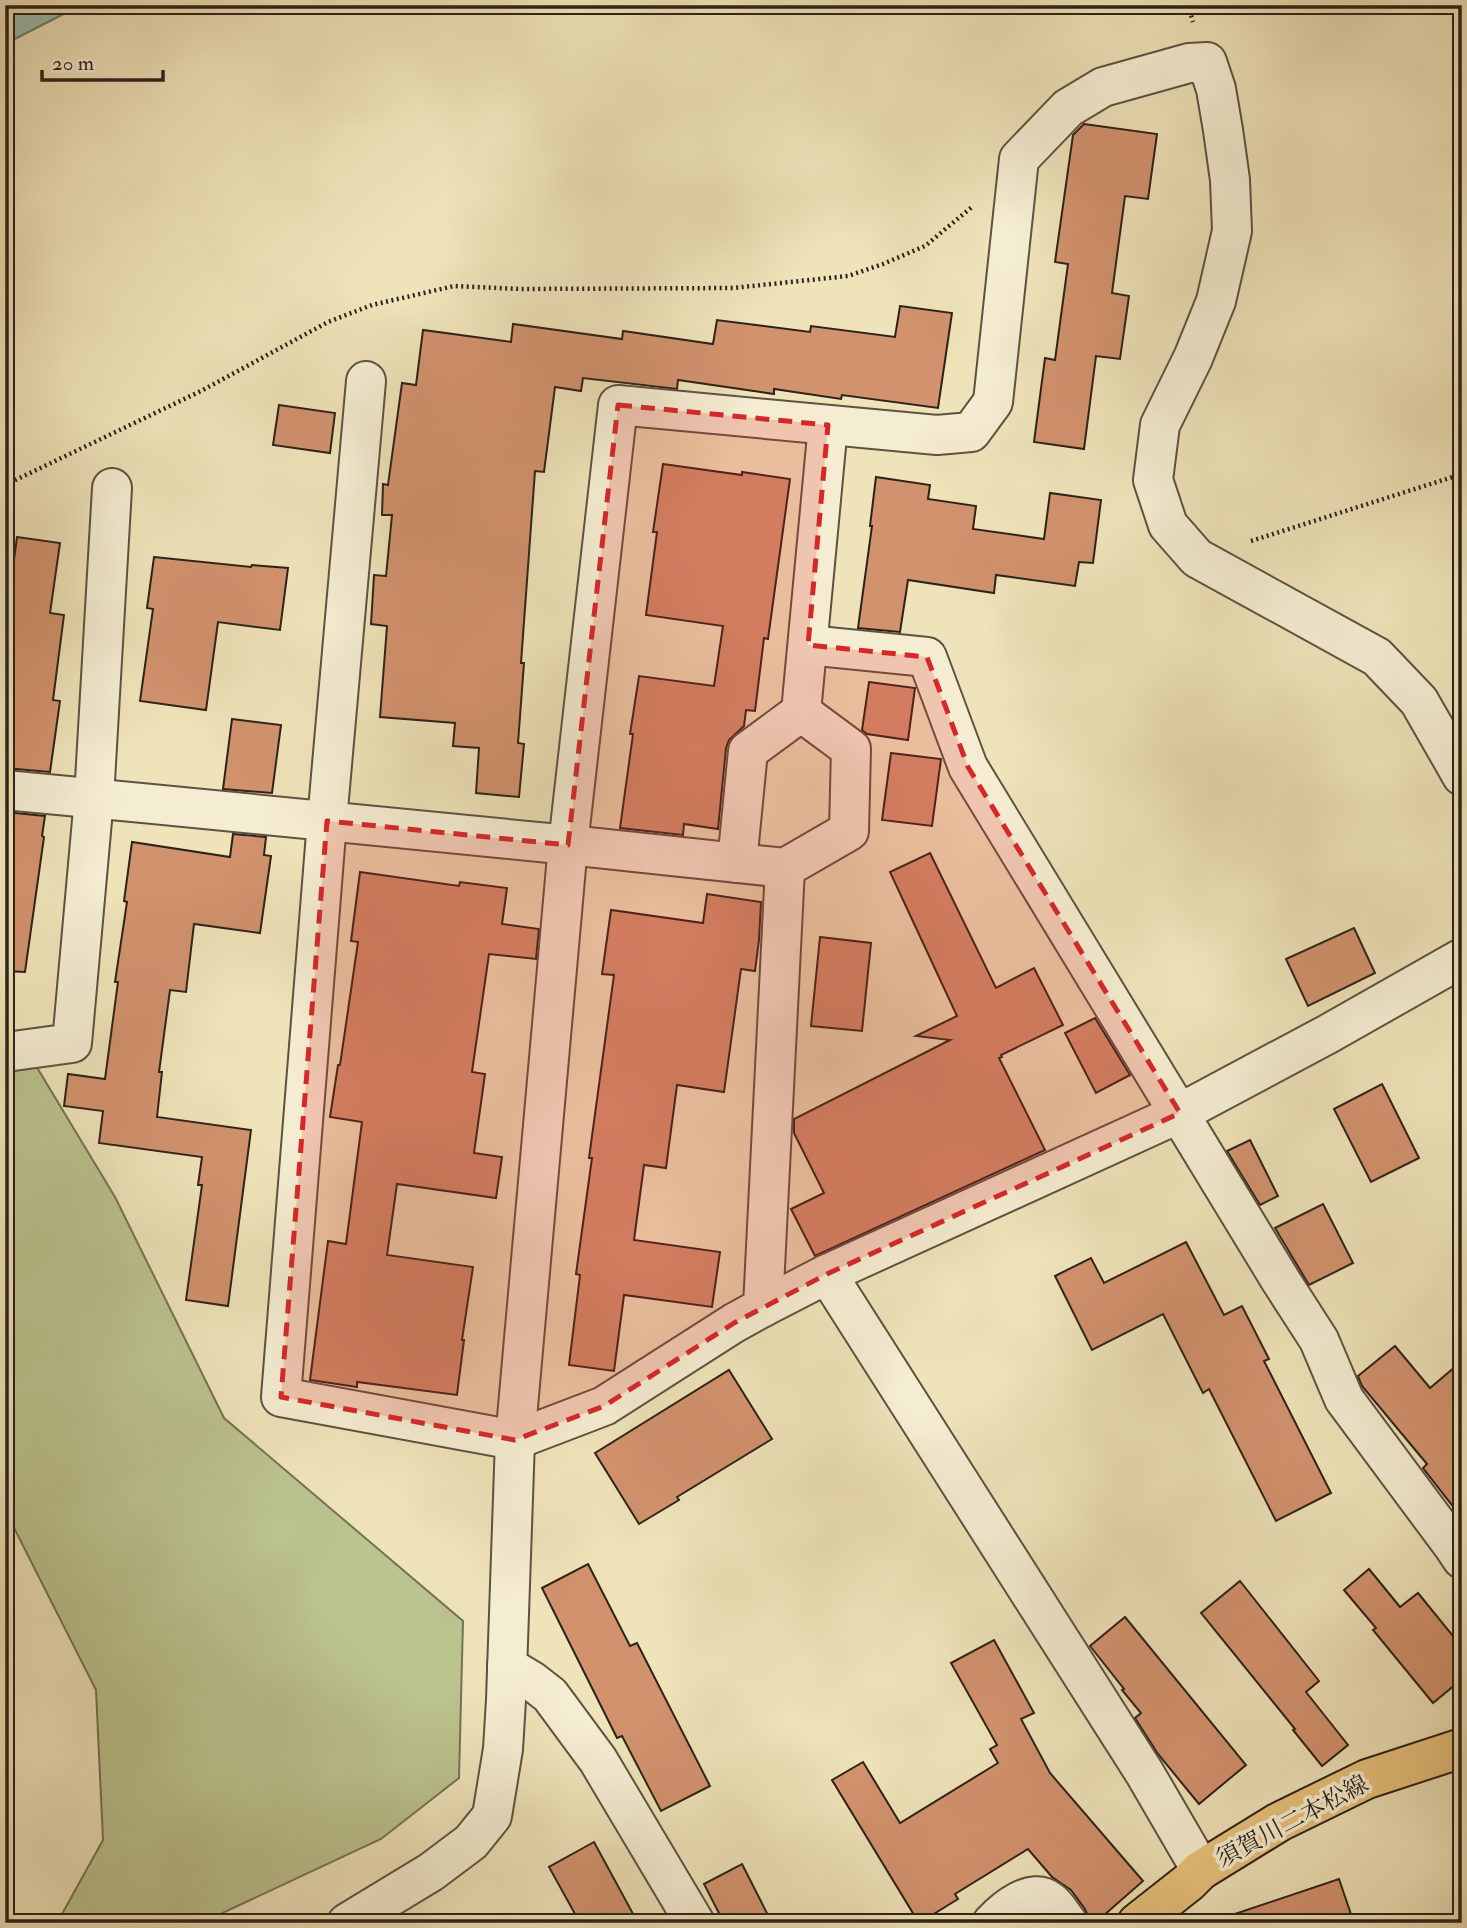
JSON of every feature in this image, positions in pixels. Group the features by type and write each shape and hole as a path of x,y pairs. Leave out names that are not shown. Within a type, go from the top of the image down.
{"main road":[{"name":"須賀川二本松線","path":"1137,1923 1201,1870 1279,1822 1367,1779 1462,1748"}],"street":[{"path":"347,1923 431,1872 471,1842 492,1816 503,1749 515,1440 568,845 618,405 937,435 971,432 993,402 1019,159 1068,108 1103,87 1189,63 1207,62 1216,89 1223,130 1230,180 1232,231 1216,301 1193,358 1160,425 1153,480 1168,525 1197,558 1377,657 1419,701 1462,776"},
{"path":"366,381 327,821 281,1397 515,1440 604,1406 734,1323 827,1274 1180,1113 1462,958"},
{"path":"737,863 748,751 801,712 828,425"},
{"path":"5,1050 72,1044 94,798 112,488"},
{"path":"808,645 927,657 968,767 1319,1340 1344,1399 1462,1559"},
{"path":"5,790 785,868 849,831 852,749 801,712"},
{"path":"763,1307 785,868"},
{"path":"827,1274 1144,1772 1201,1870"},
{"path":"507,1666 550,1695 598,1760 695,1923"},
{"path":"992,1923 1003,1911 1030,1897 1042,1896 1050,1901 1068,1923"}],"path":[{"path":"5,485 201,391 328,322 372,305 454,286 521,289 733,288 849,276 925,246 976,204"},
{"path":"1197,558 1462,474"}],"highlighted area":[{"path":"618,405 828,425 808,645 927,657 968,767 1180,1113 827,1274 734,1323 604,1406 515,1440 281,1397 327,821 568,845"}],"green space":[{"path":"5,1033 18,1036 115,1197 224,1418 463,1621 459,1778 381,1839 201,1923 57,1923 103,1840 96,1690 5,1510"}],"shaded area":[{"path":"5,5 81,5 5,44"}],"building":[{"path":"1084,124 1157,134 1148,199 1125,196 1112,293 1129,296 1120,359 1096,356 1084,449 1034,442 1045,358 1055,360 1068,264 1055,262 1073,135"},
{"path":"900,306 952,313 938,408 842,395 841,399 774,389 774,394 678,380 677,389 583,378 581,391 555,387 544,472 535,471 521,663 524,663 518,743 524,744 519,797 476,793 479,748 453,746 455,723 380,717 387,626 371,624 374,575 386,576 392,515 382,515 383,484 388,485 402,383 416,385 423,330 511,342 513,324 622,339 623,331 713,344 717,320 810,332 811,326 895,337"},
{"path":"279,405 335,413 330,453 273,445"},
{"path":"663,464 790,479 768,639 764,638 755,711 746,710 744,726 729,740 726,748 718,829 684,824 683,835 620,828 639,676 714,686 723,626 646,615 657,532 653,532"},
{"path":"876,477 930,485 928,499 976,506 973,529 1044,539 1050,493 1101,500 1093,563 1079,562 1075,586 996,575 994,593 908,580 900,632 858,628"},
{"path":"17,537 60,543 50,613 64,615 53,700 60,701 50,772 5,768 5,668 14,597 9,597"},
{"path":"154,557 288,568 280,630 218,622 206,710 140,701 153,609 147,608"},
{"path":"869,682 915,688 908,740 867,734 862,730"},
{"path":"232,719 281,725 272,793 223,789"},
{"path":"891,753 941,759 932,826 882,820"},
{"path":"5,812 45,816 25,972 5,971"},
{"path":"233,834 266,837 264,855 271,856 260,933 194,924 186,992 170,990 159,1072 162,1072 157,1117 251,1130 228,1306 186,1300 202,1185 198,1185 202,1157 99,1143 103,1111 64,1106 68,1074 105,1079 132,842 230,857"},
{"path":"930,853 996,988 1034,968 1063,1025 999,1058 1045,1150 815,1256 791,1209 824,1193 794,1133 794,1119 950,1040 916,1036 957,1016 890,872"},
{"path":"360,872 459,886 460,882 507,888 502,924 539,929 536,959 489,954 472,1072 485,1074 474,1153 502,1157 496,1198 397,1184 387,1255 473,1267 457,1395 357,1382 357,1387 310,1380 328,1241 346,1244 362,1122 330,1117 358,942 351,941"},
{"path":"707,894 761,902 755,971 741,969 724,1092 677,1085 666,1168 644,1165 634,1240 720,1252 712,1307 624,1295 614,1371 569,1365 580,1275 576,1274 592,1158 589,1158 614,975 602,974 611,910 703,923"},
{"path":"1354,928 1375,973 1308,1006 1286,959"},
{"path":"820,937 871,943 862,1031 811,1026"},
{"path":"1095,1018 1130,1075 1096,1093 1065,1033"},
{"path":"1382,1084 1419,1158 1371,1182 1334,1109"},
{"path":"1250,1140 1278,1196 1260,1205 1227,1151"},
{"path":"1323,1204 1353,1263 1309,1285 1275,1228"},
{"path":"1186,1242 1224,1315 1242,1306 1269,1359 1264,1361 1331,1493 1276,1521 1209,1389 1203,1393 1163,1314 1092,1350 1055,1276 1091,1258 1104,1283"},
{"path":"1395,1346 1430,1388 1462,1361 1462,1518 1423,1468 1427,1464 1362,1386 1358,1376"},
{"path":"729,1370 772,1439 677,1497 679,1500 639,1524 595,1453"},
{"path":"588,1564 630,1646 637,1643 710,1786 661,1811 622,1736 617,1738 542,1588"},
{"path":"1369,1569 1400,1607 1418,1593 1462,1647 1462,1679 1433,1703 1344,1590"},
{"path":"1240,1581 1319,1681 1306,1692 1348,1745 1322,1766 1201,1613"},
{"path":"1125,1617 1246,1765 1199,1804 1158,1754 1135,1718 1141,1713 1090,1646"},
{"path":"994,1640 1034,1713 1021,1719 1050,1773 1143,1881 1095,1923 1090,1921 1071,1890 1052,1877 1028,1849 955,1894 958,1899 919,1923 832,1780 863,1762 900,1823 998,1763 990,1749 997,1745 951,1663"},
{"path":"594,1842 638,1923 580,1923 549,1867"},
{"path":"742,1864 772,1923 724,1923 704,1884"},
{"path":"1339,1879 1354,1923 1227,1923 1226,1917"}]}
